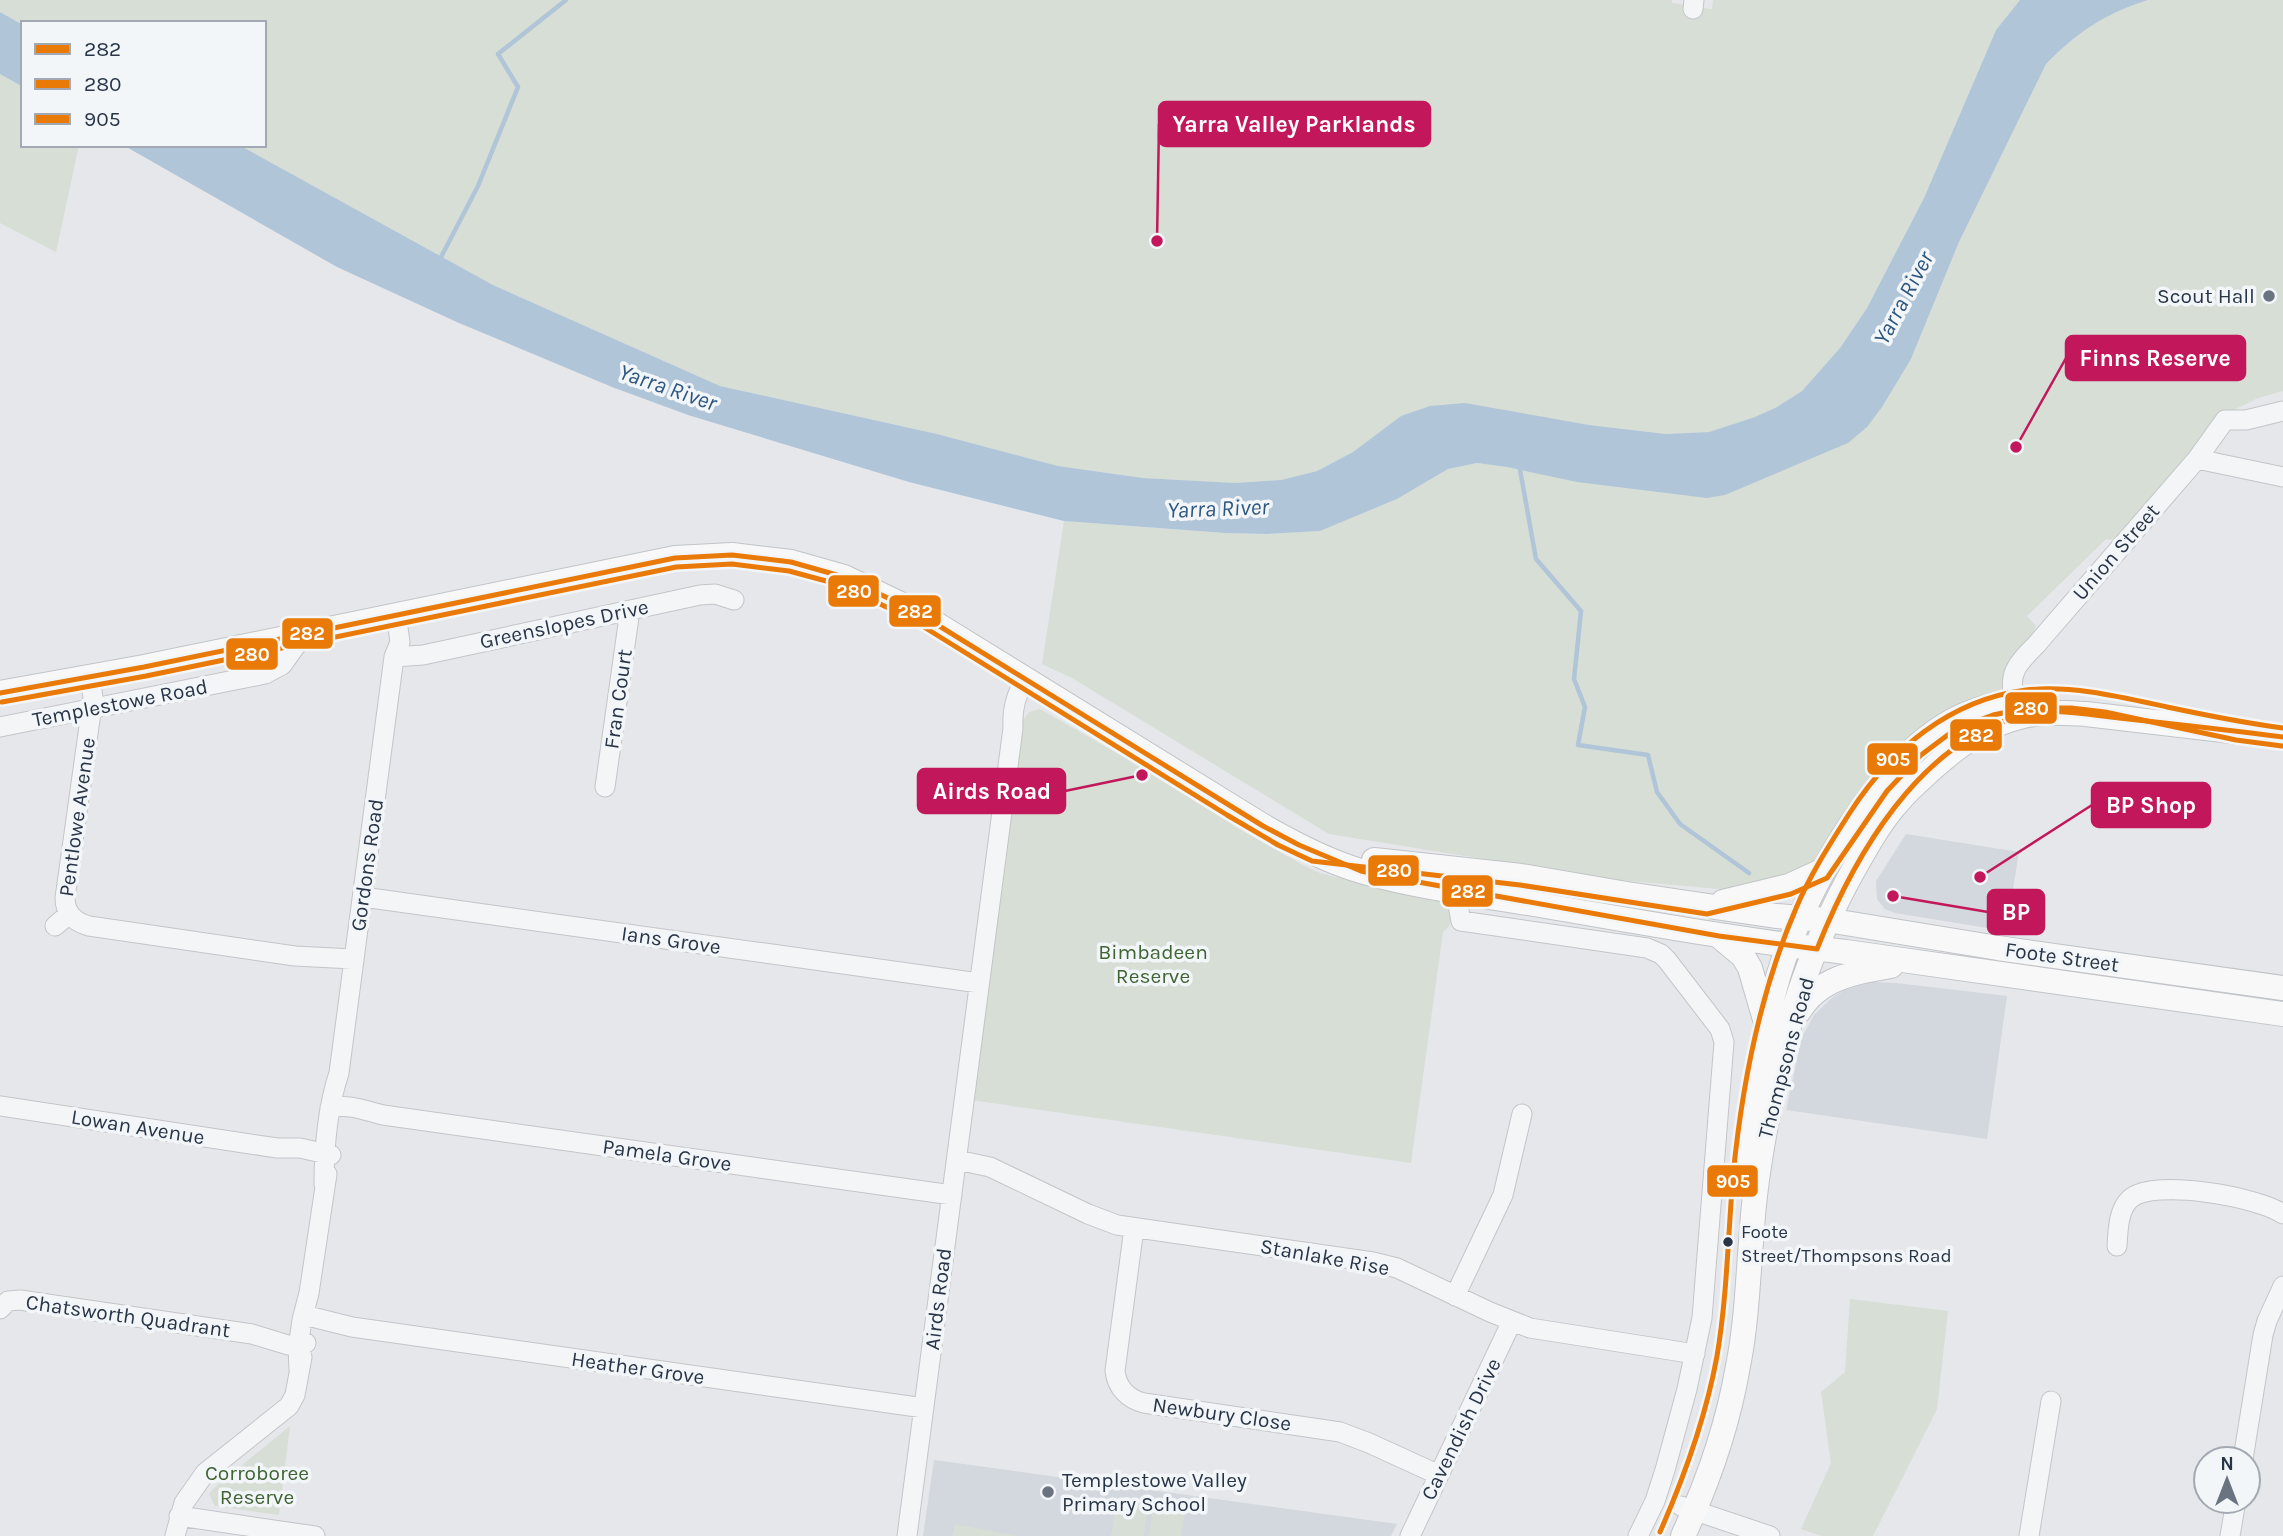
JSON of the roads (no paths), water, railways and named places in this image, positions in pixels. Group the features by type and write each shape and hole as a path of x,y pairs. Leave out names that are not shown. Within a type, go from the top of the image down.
{"main road":[{"name":"Templestowe Road","path":"0,693 675,558 733,555 791,562 844,577 915,611 1231,807 1314,852 1361,871 1719,936 1817,949"},
{"path":"1817,949 1837,897 1869,842 1897,802 1964,743 2022,705"},
{"path":"1800,918 1822,871 1880,786 1915,748 1953,720 1991,707 2022,705 2061,712 2283,737"},
{"name":"Templestowe Road","path":"1314,852 1521,876 1800,918"},
{"path":"1706,905 1790,886 1822,871"},
{"name":"Foote Street","path":"1800,918 2283,988"},
{"name":"Thompsons Road","path":"1778,1026 1789,946 1800,918"},
{"path":"1719,936 1742,956 1750,968 1778,1026 1810,996 1831,981 1847,974 1912,962"},
{"name":"Foote Street","path":"1817,949 2283,1014"},
{"name":"Thompsons Road","path":"1683,1536 1725,1364 1751,1102 1778,1026 1817,949"},
{"name":"Thompsons Road","path":"1668,1536 1688,1509"}],"street":[{"name":"Union Street","path":"2022,705 2027,670 2036,645 2197,459 2225,420 2246,420 2283,411"},
{"path":"2197,459 2283,477"},
{"name":"Greenslopes Drive","path":"394,657 423,654 700,594 715,594 734,600"},
{"name":"Fran Court","path":"605,787 630,610"},
{"name":"Gordons Road","path":"176,1536 179,1516 190,1491 210,1468 289,1406 295,1395 394,657 400,642 388,616"},
{"name":"Templestowe Road","path":"0,727 265,674 282,665 305,633"},
{"name":"Pentlowe Avenue","path":"90,676 92,709 62,920 353,965"},
{"name":"Airds Road","path":"907,1536 1013,728 1032,682"},
{"path":"1455,890 1461,921 1654,950 1667,960 1700,1002 1720,1029 1724,1042 1704,1297 1695,1354 1665,1470 1655,1501 1638,1536"},
{"name":"Ians Grove","path":"363,897 979,983"},
{"name":"Lowan Avenue","path":"0,1106 277,1148 300,1148 326,1155"},
{"name":"Pamela Grove","path":"335,1108 952,1195"},
{"path":"1455,1296 1503,1195 1522,1114"},
{"name":"Stanlake Rise","path":"957,1160 990,1167 1102,1220 1134,1228 1373,1262 1397,1268 1513,1321 1542,1330 1695,1354"},
{"path":"2117,1246 2119,1222 2124,1206 2130,1199 2143,1193 2179,1190 2224,1195 2268,1206 2283,1214"},
{"name":"Newbury Close","path":"1134,1228 1115,1371 1118,1384 1131,1398 1144,1403 1340,1432 1438,1475"},
{"path":"2245,1445 2267,1321 2283,1286"},
{"name":"Chatsworth Quadrant","path":"1,1303 20,1300 252,1334 288,1345 305,1330"},
{"name":"Heather Grove","path":"305,1330 323,1319 352,1327 924,1408"},
{"name":"Cavendish Drive","path":"1410,1536 1513,1321"},
{"path":"2029,1536 2051,1401"},
{"path":"1688,1509 1770,1536"},
{"path":"2230,1536 2234,1515"},
{"path":"179,1516 315,1536"}],"water":[{"name":"Yarra River","path":"2020,0 2148,0 2118,11 2093,25 2046,64 1959,242 1911,359 1867,427 1848,443 1725,495 1707,498 1577,482 1477,463 1448,469 1397,499 1320,531 1225,533 1064,521 909,482 688,415 612,387 459,323 337,267 127,147 243,147 493,285 720,386 937,434 1058,466 1143,478 1235,483 1281,480 1317,471 1353,452 1401,416 1430,406 1465,403 1589,425 1666,434 1709,432 1777,407 1802,391 1840,348 1867,308 1924,198 1996,30"},
{"path":"0,12 21,24 21,86 0,74"}],"waterway":[{"path":"439,261 478,186 518,87 498,54 566,0"},
{"path":"1519,464 1536,559 1581,611 1574,679 1585,707 1578,745 1648,755 1657,792 1680,824 1749,873"}],"place":[{"name":"Yarra Valley Parklands","path":"1157,241"},
{"name":"Scout Hall","path":"2269,296"},
{"name":"Finns Reserve","path":"2016,447"},
{"name":"Airds Road","path":"1142,775"},
{"name":"BP Shop","path":"1980,877"},
{"name":"BP","path":"1893,896"},
{"name":"Foote Street/Thompsons Road","path":"1728,1242"},
{"name":"Templestowe Valley Primary School","path":"1048,1492"}],"park label":[{"name":"Bimbadeen Reserve","path":"1153,964"},
{"name":"Corroboree Reserve","path":"257,1485"}]}
